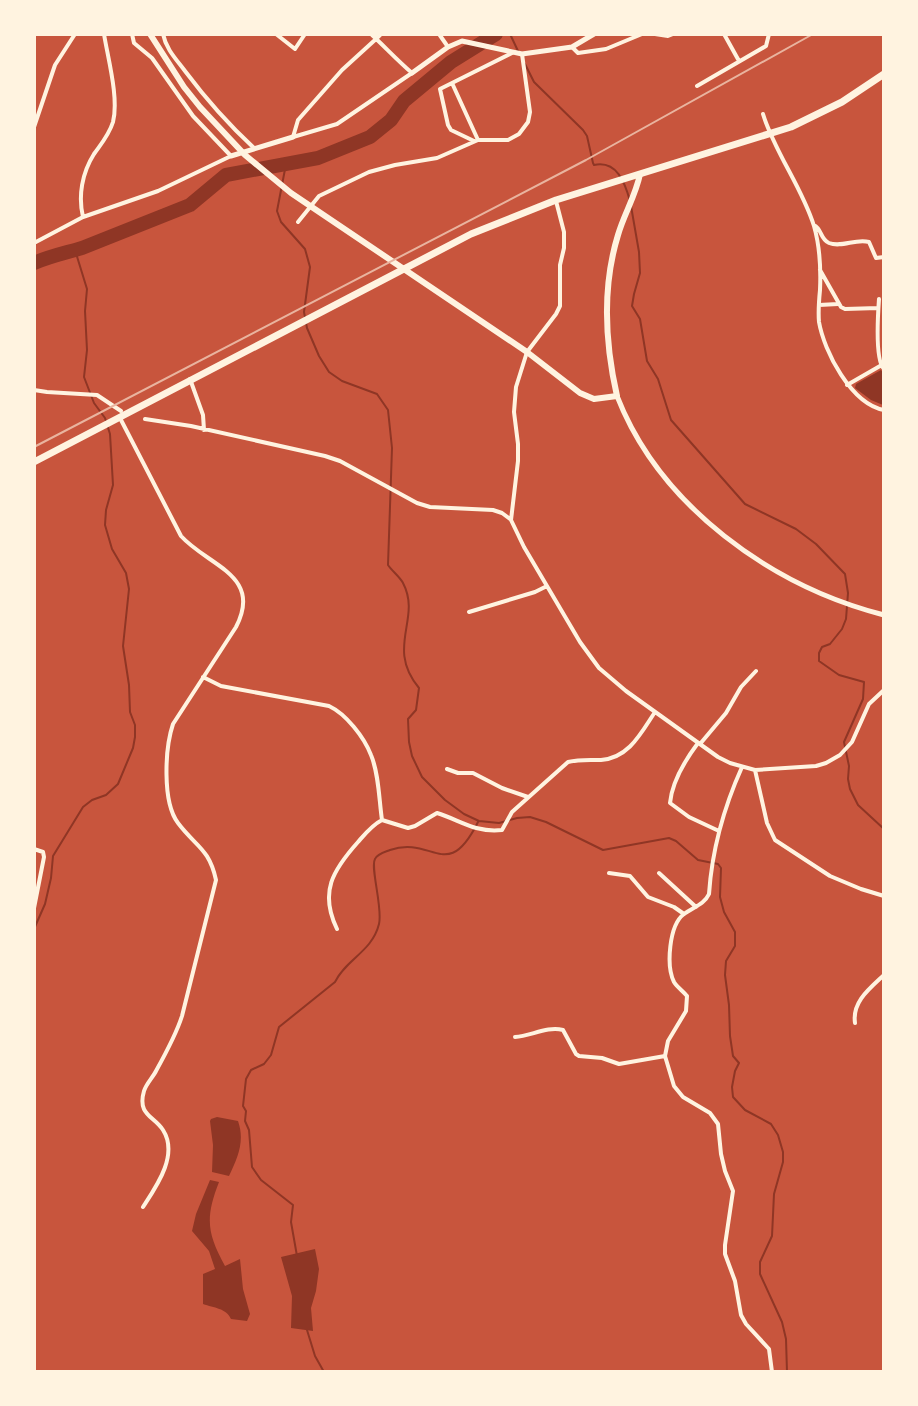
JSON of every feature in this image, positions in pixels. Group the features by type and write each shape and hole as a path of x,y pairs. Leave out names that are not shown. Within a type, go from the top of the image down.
{"highway":[{"path":"34,462 112,422 120,414 471,234 556,200 791,127 832,108 884,74"}],"main road":[{"path":"150,34 184,87 219,128 246,155 291,193 528,352 587,397 600,399 617,396 610,368 608,286 618,233 640,174"}],"street":[{"path":"34,127 55,65 75,34"},
{"path":"83,217 80,203 84,179 93,157 109,134 114,115 114,100 104,34"},
{"path":"132,34 134,43 152,58 193,116 231,156"},
{"path":"164,34 168,48 209,102 254,148"},
{"path":"276,34 295,49 305,34"},
{"path":"371,34 412,73"},
{"path":"292,137 298,120 342,70 381,34"},
{"path":"439,34 448,47"},
{"path":"34,243 83,217 158,191 231,156 337,124 448,47 462,41 522,54 572,47 594,34"},
{"path":"572,47 578,53 587,53 606,49 642,34"},
{"path":"656,34 668,36 673,34"},
{"path":"724,34 739,61"},
{"path":"697,86 766,46 769,34"},
{"path":"512,53 440,89 451,130 476,140 508,140 519,134 528,122 530,104 522,54"},
{"path":"452,83 476,140"},
{"path":"763,114 769,134 813,224 819,253 819,322 825,340 847,385 868,404 884,410"},
{"path":"298,222 319,196 351,180 395,165 437,158 476,140"},
{"path":"511,520 518,461 514,399 522,365 528,352 560,306 560,265 564,248 564,232 556,200"},
{"path":"813,224 820,229 824,240 828,242 834,244 864,240 869,242 876,258 884,257"},
{"path":"820,270 838,304 845,309 878,308"},
{"path":"847,385 882,368 878,351 879,299"},
{"path":"819,305 838,304"},
{"path":"190,379 203,415 204,430"},
{"path":"34,390 96,395 120,414 181,536 234,577 243,595 240,620 173,724 168,740 166,759 170,812 186,833 206,853 216,880 177,1032 144,1090 143,1104 147,1116 163,1130 168,1146 166,1163 160,1181 142,1207"},
{"path":"617,396 623,411 654,463 673,488 723,534 761,561 804,585 852,606 884,615"},
{"path":"145,419 325,456 340,461 417,503 430,507 493,510 502,513 511,520 524,547 580,642 599,668 626,691 718,757 742,767 754,770 816,766 840,755 852,742 869,704 884,690"},
{"path":"469,612 535,592 547,586"},
{"path":"719,831 689,817 670,803 677,778 690,753 726,713 741,687 756,670"},
{"path":"203,677 221,687 336,709 357,732 372,755 382,820"},
{"path":"337,929 330,915 328,901 334,873 343,858 372,826 382,820 408,828 437,813 465,826 502,830 510,816 528,797 568,762 603,760 618,757 627,751 655,712"},
{"path":"742,767 719,831 709,894 706,900 676,921 672,933 670,965 675,984 687,996 686,1011 668,1041 666,1056 674,1086 683,1097 710,1113 718,1124 721,1154 733,1191 724,1245 725,1254 735,1281 741,1315 746,1324 769,1349 772,1371"},
{"path":"447,768 458,772 473,773 502,788 528,797"},
{"path":"754,770 767,823 775,840 830,876 884,896"},
{"path":"34,849 43,852 44,857 34,908"},
{"path":"609,873 630,876 648,897 674,907 684,914"},
{"path":"659,873 696,906"},
{"path":"855,1023 854,1015 862,996 884,975"},
{"path":"515,1037 560,1029 563,1030 579,1056 602,1058 619,1064 666,1056"}],"shaded area":[{"path":"881,370 883,373 883,405 871,400 855,388 856,384"},
{"path":"217,1117 238,1121 240,1128 240,1149 229,1176 212,1172 213,1145 210,1121"},
{"path":"210,1180 219,1182 210,1216 214,1244 225,1266 240,1259 243,1289 250,1314 247,1321 231,1319 223,1310 203,1304 203,1274 215,1269 209,1251 192,1231 196,1214"},
{"path":"315,1249 319,1269 311,1308 313,1331 291,1328 292,1296 281,1257"}],"waterway":[{"path":"34,263 82,248 190,205 226,175 318,158 370,137 391,120 404,101 451,62 496,34"},
{"path":"510,34 518,51"},
{"path":"525,64 534,82 583,130 587,136 594,165 609,166 619,174 630,201"},
{"path":"286,164 277,211 281,222 305,249 310,267 304,312 307,328 329,372 342,381 377,394 388,410 392,448 388,565 402,581 408,596 405,659 409,673 419,688 416,710 408,719 409,742 412,756 422,777 445,800 464,814 479,821 499,823 530,817 546,822 603,850 669,838 676,841 698,860 718,864 721,868 720,897 724,912 735,932 735,946 726,961 725,975 733,1056 739,1063 732,1087 733,1097 745,1110 771,1124 778,1135 783,1152 783,1162 774,1194 772,1236 760,1262 760,1274 782,1322 786,1339 787,1372"},
{"path":"631,206 639,252 640,273 632,306 640,319 647,361 658,379 671,420 745,504 796,529 816,544 845,574 848,593 846,619 842,629 830,644 822,647 819,661 839,675 864,682 863,699 844,742 849,766 848,779 858,805 884,829"},
{"path":"34,929 45,904 53,856 83,807 92,800 106,795 118,784 133,748 135,737 123,646 129,589 126,573 112,549 105,525 106,510 113,485 110,434 105,418 94,403 84,377 87,350 85,311 87,289 75,250"},
{"path":"297,1256 291,1222 293,1205 261,1180 252,1167 249,1130 243,1106 246,1079 251,1070 264,1064 271,1055 279,1027 335,982 376,934 380,917 374,870 376,857 381,853 405,847 448,854 457,850 467,840 478,822"},
{"path":"307,1330 315,1356 324,1372"}],"railway":[{"path":"34,447 586,160 813,34"}]}
